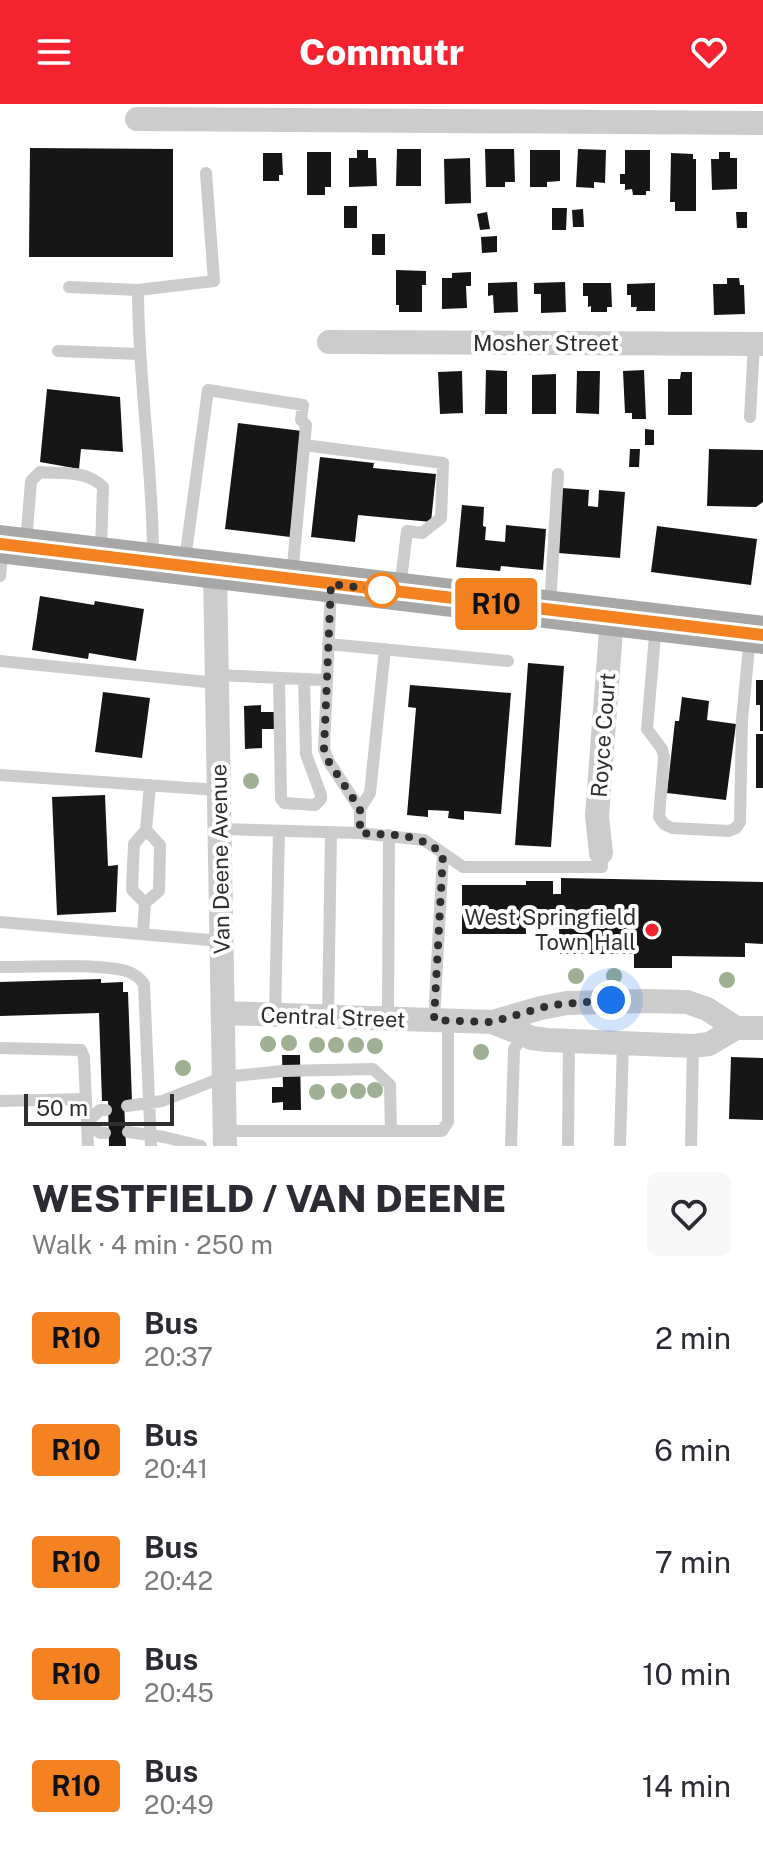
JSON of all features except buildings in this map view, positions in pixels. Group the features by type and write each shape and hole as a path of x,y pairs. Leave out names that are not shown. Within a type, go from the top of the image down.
{"main road":[{"path":"7,553 101,557 757,634"}],"street":[{"path":"137,119 763,123"},
{"name":"Mosher Street","path":"329,342 758,344"},
{"name":"Van Deene Avenue","path":"184,567 217,679 225,1138"},
{"name":"Royce Court","path":"601,853 597,816 612,617"},
{"name":"Central Street","path":"223,1013 492,1022 567,1003 687,1002 707,1009 736,1028"},
{"name":"Central Street","path":"492,1022 532,1038 693,1046 709,1044 736,1028 763,1028"}],"lane":[{"path":"69,287 138,290 214,281 206,173"},
{"path":"138,290 152,495 184,567"},
{"path":"750,417 758,344"},
{"path":"58,351 140,354"},
{"path":"184,567 208,390 303,405 301,420 306,425 292,580"},
{"path":"304,445 443,463 441,518 422,533 407,531 400,592"},
{"path":"7,553 31,481 40,472 86,475 103,487 101,557"},
{"path":"550,610 558,474"},
{"path":"331,584 324,749 329,762 360,809"},
{"path":"656,622 647,729 662,749 664,757 659,817 672,828 729,831 736,828 741,808 742,720 757,634"},
{"path":"328,644 508,661"},
{"path":"360,833 360,809 370,793 385,649"},
{"path":"0,661 217,679 326,680"},
{"path":"279,678 281,799 284,803 315,805 321,795 306,754 304,679"},
{"path":"0,775 218,790"},
{"path":"145,903 132,890 134,844 146,830 150,785"},
{"path":"219,829 360,833 424,840 463,867 602,867 601,853"},
{"path":"143,933 145,903 159,891 160,845 146,830"},
{"path":"275,1015 279,831"},
{"path":"328,1017 331,832"},
{"path":"388,1019 389,835"},
{"path":"225,1138 442,1131 448,1122 441,1020 443,854"},
{"path":"0,922 221,941"},
{"path":"0,967 108,969 127,971 138,977 144,984 151,1140"},
{"path":"511,1146 514,1049 524,1034"},
{"path":"568,1146 569,1041"},
{"path":"620,1146 623,1042"},
{"path":"691,1146 693,1046"},
{"path":"0,1048 81,1050 84,1057 88,1146"},
{"path":"127,1106 162,1101 224,1077 283,1071 373,1069 390,1085 391,1131"},
{"path":"0,1101 86,1099"},
{"path":"87,1122 100,1110 106,1110"},
{"path":"87,1122 100,1133 105,1133"},
{"path":"128,1132 151,1140 201,1146"}],"bus line":[{"name":"R10","path":"0,544 763,635"}],"place":[{"name":"West Springfield Town Hall","path":"652,930"}],"route":[{"path":"382,590 331,584 324,749 329,762 360,809 360,833 415,837 443,854 434,1020 492,1022 551,1005 611,1000"}]}
